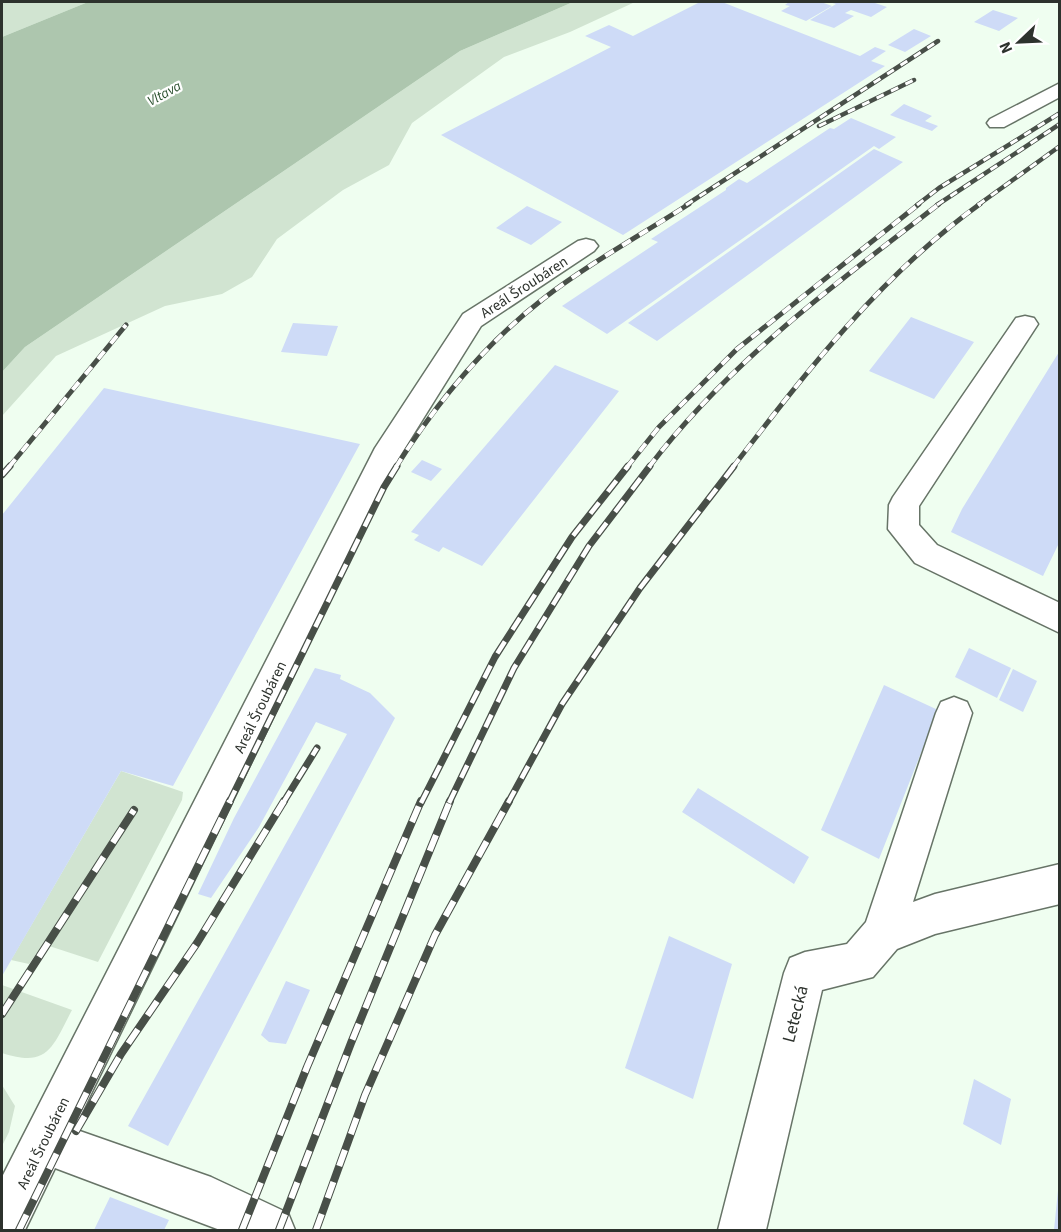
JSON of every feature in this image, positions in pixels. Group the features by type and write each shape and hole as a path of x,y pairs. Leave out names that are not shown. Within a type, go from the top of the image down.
{"street":[{"path":"997,123 1059,89"},
{"name":"Areál Šroubáren","path":"2,1226 385,456 472,320 586,246"},
{"path":"1025,324 904,505 903,529 926,554 1059,619"},
{"name":"Letecká","path":"742,1230 805,973 858,962 883,934 927,790 954,713"},
{"path":"883,934 935,915 1059,884"},
{"path":"44,1141 125,1168 211,1201 271,1230"}],"shaded area":[{"path":"2,2 88,2 2,37"},
{"path":"573,2 635,2 570,32 504,57 412,123 389,165 343,190 277,239 252,277 222,294 165,306 56,356 2,416 2,372 25,347 460,51"},
{"path":"121,771 183,792 182,800 98,962 43,944 29,964 11,960"},
{"path":"2,985 72,1010 53,1044 39,1056 17,1057 2,1053"},
{"path":"2,1085 15,1106 9,1132 2,1146"}],"water":[{"name":"Vltava","path":"88,2 573,2 460,51 25,347 2,372 2,37"}],"building":[{"path":"700,2 722,2 860,56 875,47 886,51 871,61 885,66 623,235 441,135 611,47 585,36 609,25 633,36"},
{"path":"789,2 821,2 832,6 806,21 781,11 790,6 785,5"},
{"path":"829,2 872,2 887,7 871,17 851,10 845,13 854,16 834,28 810,20 836,4"},
{"path":"993,10 1018,18 999,31 974,22"},
{"path":"914,29 931,36 905,52 888,45"},
{"path":"904,104 932,116 925,121 938,126 932,131 890,115"},
{"path":"851,118 896,137 879,149 874,146 607,334 562,306 658,242 651,239 739,179 747,183 830,128 834,129"},
{"path":"874,149 903,162 657,341 628,323"},
{"path":"527,206 562,222 531,245 496,228"},
{"path":"911,317 974,342 934,399 869,371"},
{"path":"293,323 338,326 327,356 281,352"},
{"path":"1059,352 1059,543 1043,576 951,532 962,509"},
{"path":"555,365 619,391 482,566 443,547 439,552 414,540 419,535 411,532"},
{"path":"104,388 360,444 173,786 121,771 2,976 2,515"},
{"path":"422,460 442,469 431,481 411,472"},
{"path":"969,648 1011,668 997,698 955,677"},
{"path":"315,668 341,675 340,679 370,693 395,718 168,1146 128,1126 347,734 316,722 259,827 211,898 198,894 234,818"},
{"path":"1013,669 1037,681 1023,712 999,700"},
{"path":"884,685 938,710 879,859 821,830"},
{"path":"698,788 809,857 794,884 682,812"},
{"path":"669,936 732,964 693,1099 625,1068"},
{"path":"286,981 310,990 286,1044 269,1042 261,1035"},
{"path":"974,1079 1011,1099 1001,1145 963,1124"},
{"path":"1058,1190 1059,1230 1054,1230"},
{"path":"110,1197 169,1220 164,1230 94,1230"}],"railway":[{"path":"686,205 938,41"},
{"path":"819,126 914,80"},
{"path":"917,205 939,188 1060,113"},
{"path":"937,205 1060,124"},
{"path":"978,205 1060,146"},
{"path":"396,467 444,398 481,356 522,317 578,274 689,204"},
{"path":"627,467 659,427 737,349 919,204"},
{"path":"649,467 680,429 748,359 861,264 939,204"},
{"path":"733,467 847,326 910,262 980,204"},
{"path":"9,467 126,325"},
{"path":"2,475 10,466"},
{"path":"229,803 384,487 397,466"},
{"path":"421,803 495,657 572,537 628,466"},
{"path":"449,803 514,668 589,546 650,466"},
{"path":"508,803 562,704 640,588 734,466"},
{"path":"283,803 317,748"},
{"path":"19,1230 230,801"},
{"path":"76,1131 121,1054 197,943 284,801"},
{"path":"242,1230 307,1067 421,801"},
{"path":"279,1230 351,1043 450,801"},
{"path":"316,1230 365,1095 435,935 509,801"},
{"path":"2,1014 134,810"}]}
